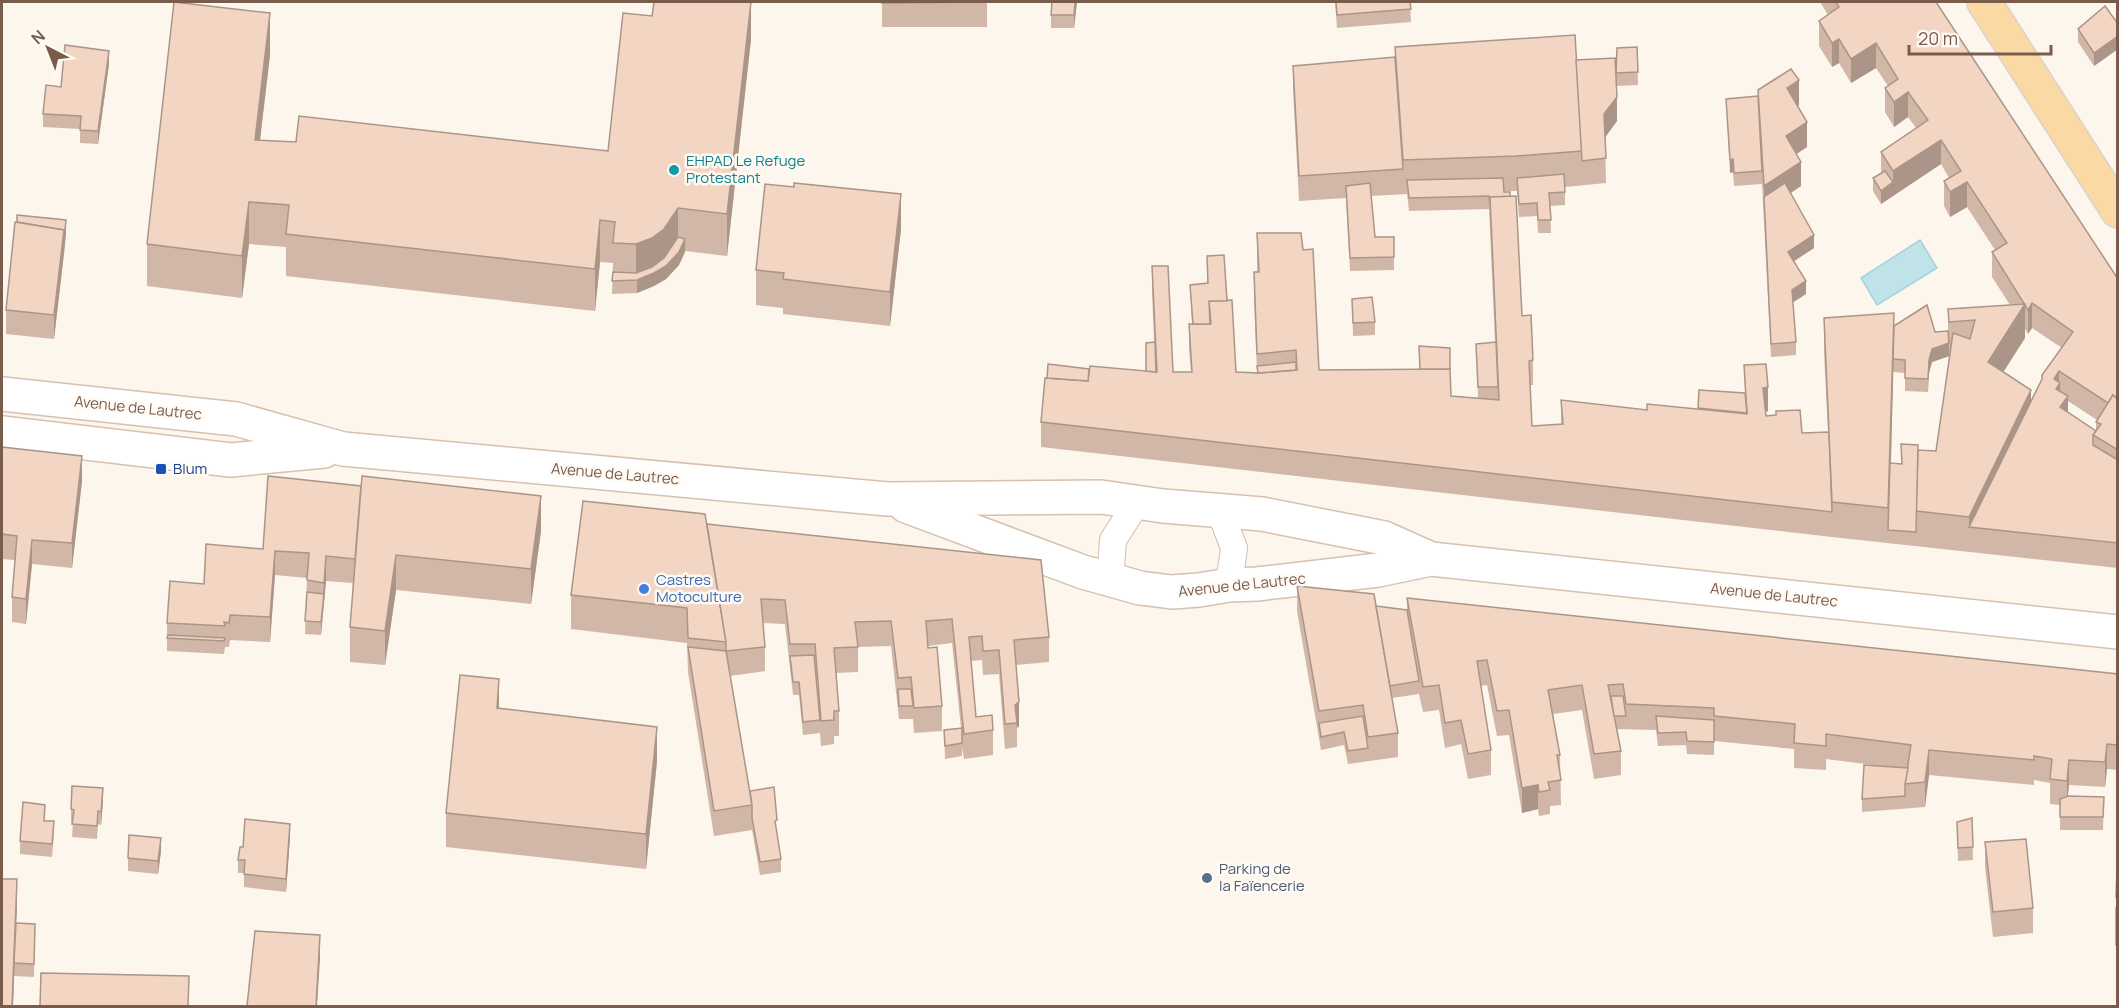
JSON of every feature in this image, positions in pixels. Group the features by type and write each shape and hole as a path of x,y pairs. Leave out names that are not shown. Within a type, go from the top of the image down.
{"main road":[{"path":"1984,2 2118,211"},
{"name":"Avenue de Lautrec","path":"2,394 236,419 343,449 887,499 1101,497 1262,514 1384,538 1431,559"},
{"name":"Avenue de Lautrec","path":"2,433 231,460 343,449"},
{"name":"Avenue de Lautrec","path":"887,499 1110,580 1140,588 1172,592 1378,570 1431,559 2118,632"}],"lane":[{"path":"1110,580 1113,540 1138,501"},
{"path":"1220,511 1234,549 1229,585"}],"water":[{"path":"1920,240 1937,268 1877,305 1861,278"}],"building":[{"name":"EHPAD Le Refuge Protestant","path":"174,2 270,13 255,140 296,142 299,116 608,151 623,13 652,16 654,2 751,2 727,214 678,208 664,229 652,238 636,244 613,243 615,222 600,220 595,269 286,234 289,205 249,202 242,256 147,244"},
{"path":"882,2 987,2 882,3"},
{"path":"1052,2 1075,2 1074,15 1051,15"},
{"path":"1336,2 1410,2 1411,9 1337,15"},
{"path":"1836,2 1936,2 2118,279 2118,396 2116,398 2113,395 2108,403 2059,371 2054,379 2060,383 2056,389 2068,396 2060,407 2096,431 2093,435 2093,445 2118,460 2118,543 1969,527 2042,375 2073,332 2032,303 2028,310 1992,252 2007,243 1967,182 1950,192 1944,181 1961,171 1941,140 1893,171 1881,152 1928,120 1908,92 1894,102 1885,88 1898,79 1876,43 1851,59 1839,39 1832,43 1819,21 1839,7"},
{"path":"2105,6 2118,24 2118,36 2094,53 2078,29"},
{"path":"1575,35 1582,151 1403,160 1395,47"},
{"path":"65,45 109,51 98,131 80,130 81,116 43,114 46,85 61,87"},
{"path":"1637,47 1638,72 1616,73 1617,48"},
{"path":"1395,57 1403,169 1299,176 1293,66"},
{"path":"1615,58 1617,97 1604,114 1606,158 1582,161 1576,60"},
{"path":"1791,69 1799,80 1787,88 1807,122 1786,136 1801,162 1764,186 1758,90"},
{"path":"1758,96 1762,171 1734,173 1733,159 1730,160 1726,99"},
{"path":"1885,171 1893,182 1881,191 1873,178"},
{"path":"1564,174 1565,192 1549,193 1551,220 1538,220 1537,203 1519,204 1517,178"},
{"path":"1503,178 1504,192 1510,192 1510,197 1490,197 1490,204 1489,196 1409,198 1407,180"},
{"path":"794,183 901,194 890,292 783,279 784,273 756,270 765,184 794,187"},
{"path":"1370,183 1375,237 1394,237 1394,257 1350,258 1346,186"},
{"path":"1785,183 1814,235 1788,252 1806,281 1792,290 1796,342 1771,344 1764,197"},
{"path":"1516,196 1522,316 1531,315 1533,360 1529,361 1532,426 1563,424 1561,400 1647,410 1647,404 1747,414 1744,365 1766,364 1768,387 1763,388 1766,416 1776,415 1776,411 1800,410 1802,433 1829,432 1832,512 1041,422 1045,378 1088,381 1090,366 1157,372 1152,266 1168,266 1173,372 1192,372 1189,324 1211,324 1209,301 1232,300 1236,372 1297,370 1296,350 1257,354 1254,272 1259,272 1257,233 1301,233 1303,250 1313,249 1319,370 1450,369 1451,396 1499,400 1490,197"},
{"path":"17,215 66,220 64,241 64,230 17,222"},
{"path":"15,222 64,230 54,315 6,310"},
{"path":"678,237 685,239 679,252 666,266 637,280 612,281 613,272 636,273 652,267 664,258"},
{"path":"1224,255 1227,301 1209,301 1210,324 1193,324 1190,285 1208,283 1207,256"},
{"path":"1372,297 1375,322 1353,323 1352,299"},
{"path":"2025,304 1988,362 2031,390 1969,517 1916,511 1918,450 1936,451 1953,333 1970,339 1975,320 1949,322 1948,309"},
{"path":"1927,305 1935,332 1948,331 1949,343 1932,349 1928,379 1905,378 1905,360 1893,359 1894,326"},
{"path":"1894,313 1888,508 1832,502 1824,318"},
{"path":"1155,342 1156,372 1146,371 1146,343"},
{"path":"1496,342 1498,387 1478,387 1476,344"},
{"path":"1419,346 1450,348 1450,369 1420,369"},
{"path":"1296,362 1296,370 1258,373 1257,366"},
{"path":"1048,364 1089,369 1088,381 1047,378"},
{"path":"1699,390 1745,393 1747,413 1698,408"},
{"path":"2113,395 2116,398 2118,396 2118,450 2093,435 2101,424 2096,422"},
{"path":"1901,444 1918,445 1916,532 1888,530 1890,463 1902,464"},
{"path":"2,447 82,456 72,543 32,540 26,599 12,597 17,536 2,534"},
{"path":"268,476 361,486 355,559 326,556 324,583 307,580 309,553 275,551 270,617 230,615 229,623 224,622 225,626 167,623 170,581 204,584 206,544 263,549"},
{"path":"362,476 541,496 531,569 396,555 385,631 350,627"},
{"name":"Castres Motoculture","path":"583,501 705,514 726,642 688,638 687,608 571,595"},
{"path":"707,524 1041,560 1049,637 1014,640 1019,702 1015,705 1017,723 1005,724 999,650 983,651 982,636 969,637 976,717 992,715 993,730 964,734 952,619 926,621 928,648 937,647 942,706 914,708 911,677 898,678 891,621 855,622 858,647 834,648 839,711 834,711 834,720 821,721 815,644 790,644 785,600 761,599 765,647 726,651"},
{"path":"1297,586 1374,594 1398,733 1368,737 1363,705 1319,711"},
{"path":"307,592 324,594 321,622 305,621"},
{"path":"1407,598 2118,674 2118,745 2107,744 2105,762 2069,760 2067,781 2050,779 2052,759 2034,756 2034,760 1929,750 1925,782 1905,784 1911,745 1826,734 1826,746 1794,743 1795,724 1714,716 1714,708 1626,704 1623,684 1608,685 1621,751 1594,754 1582,685 1548,690 1560,755 1557,755 1561,780 1548,782 1550,790 1539,792 1538,785 1522,788 1509,710 1497,711 1487,660 1477,661 1491,750 1468,754 1461,720 1445,723 1439,685 1423,687"},
{"path":"1376,606 1407,610 1419,681 1390,686"},
{"path":"168,635 225,638 224,641 167,638"},
{"path":"688,647 726,651 752,805 714,811"},
{"path":"814,655 820,720 803,722 799,682 793,682 790,656"},
{"path":"460,675 499,679 497,708 657,727 646,834 446,813"},
{"path":"898,689 911,689 913,706 899,706"},
{"path":"1611,696 1623,696 1626,716 1614,716"},
{"path":"1363,716 1368,748 1348,751 1344,732 1321,737 1319,723"},
{"path":"1656,716 1714,720 1714,742 1687,741 1686,732 1658,733"},
{"path":"962,728 962,743 945,746 944,730"},
{"path":"1864,765 1908,768 1905,796 1862,799"},
{"path":"72,786 103,788 97,826 72,824 74,810 71,809"},
{"path":"774,787 777,820 775,821 781,859 760,862 750,791"},
{"path":"2068,796 2104,797 2103,817 2060,817 2060,799"},
{"path":"23,802 45,805 44,821 54,821 52,844 20,841"},
{"path":"1972,818 1973,847 1958,848 1957,822"},
{"path":"245,819 290,824 286,879 244,874 245,860 238,860 240,847 243,847"},
{"path":"129,835 161,838 158,861 128,858"},
{"path":"2026,839 2033,908 1993,912 1985,842"},
{"path":"2118,839 2118,897 2116,897"},
{"path":"2,879 17,879 12,1006 2,1006"},
{"path":"2116,908 2118,908 2118,945 2116,945"},
{"path":"16,923 35,924 34,964 14,963"},
{"path":"255,931 320,935 316,1006 247,1006"},
{"path":"41,973 189,976 188,1006 40,1006"}],"place":[{"name":"EHPAD Le Refuge Protestant","path":"674,170"},
{"name":"Blum","path":"161,469"},
{"name":"Castres Motoculture","path":"644,589"},
{"name":"Parking de la Faïencerie","path":"1207,878"}]}
